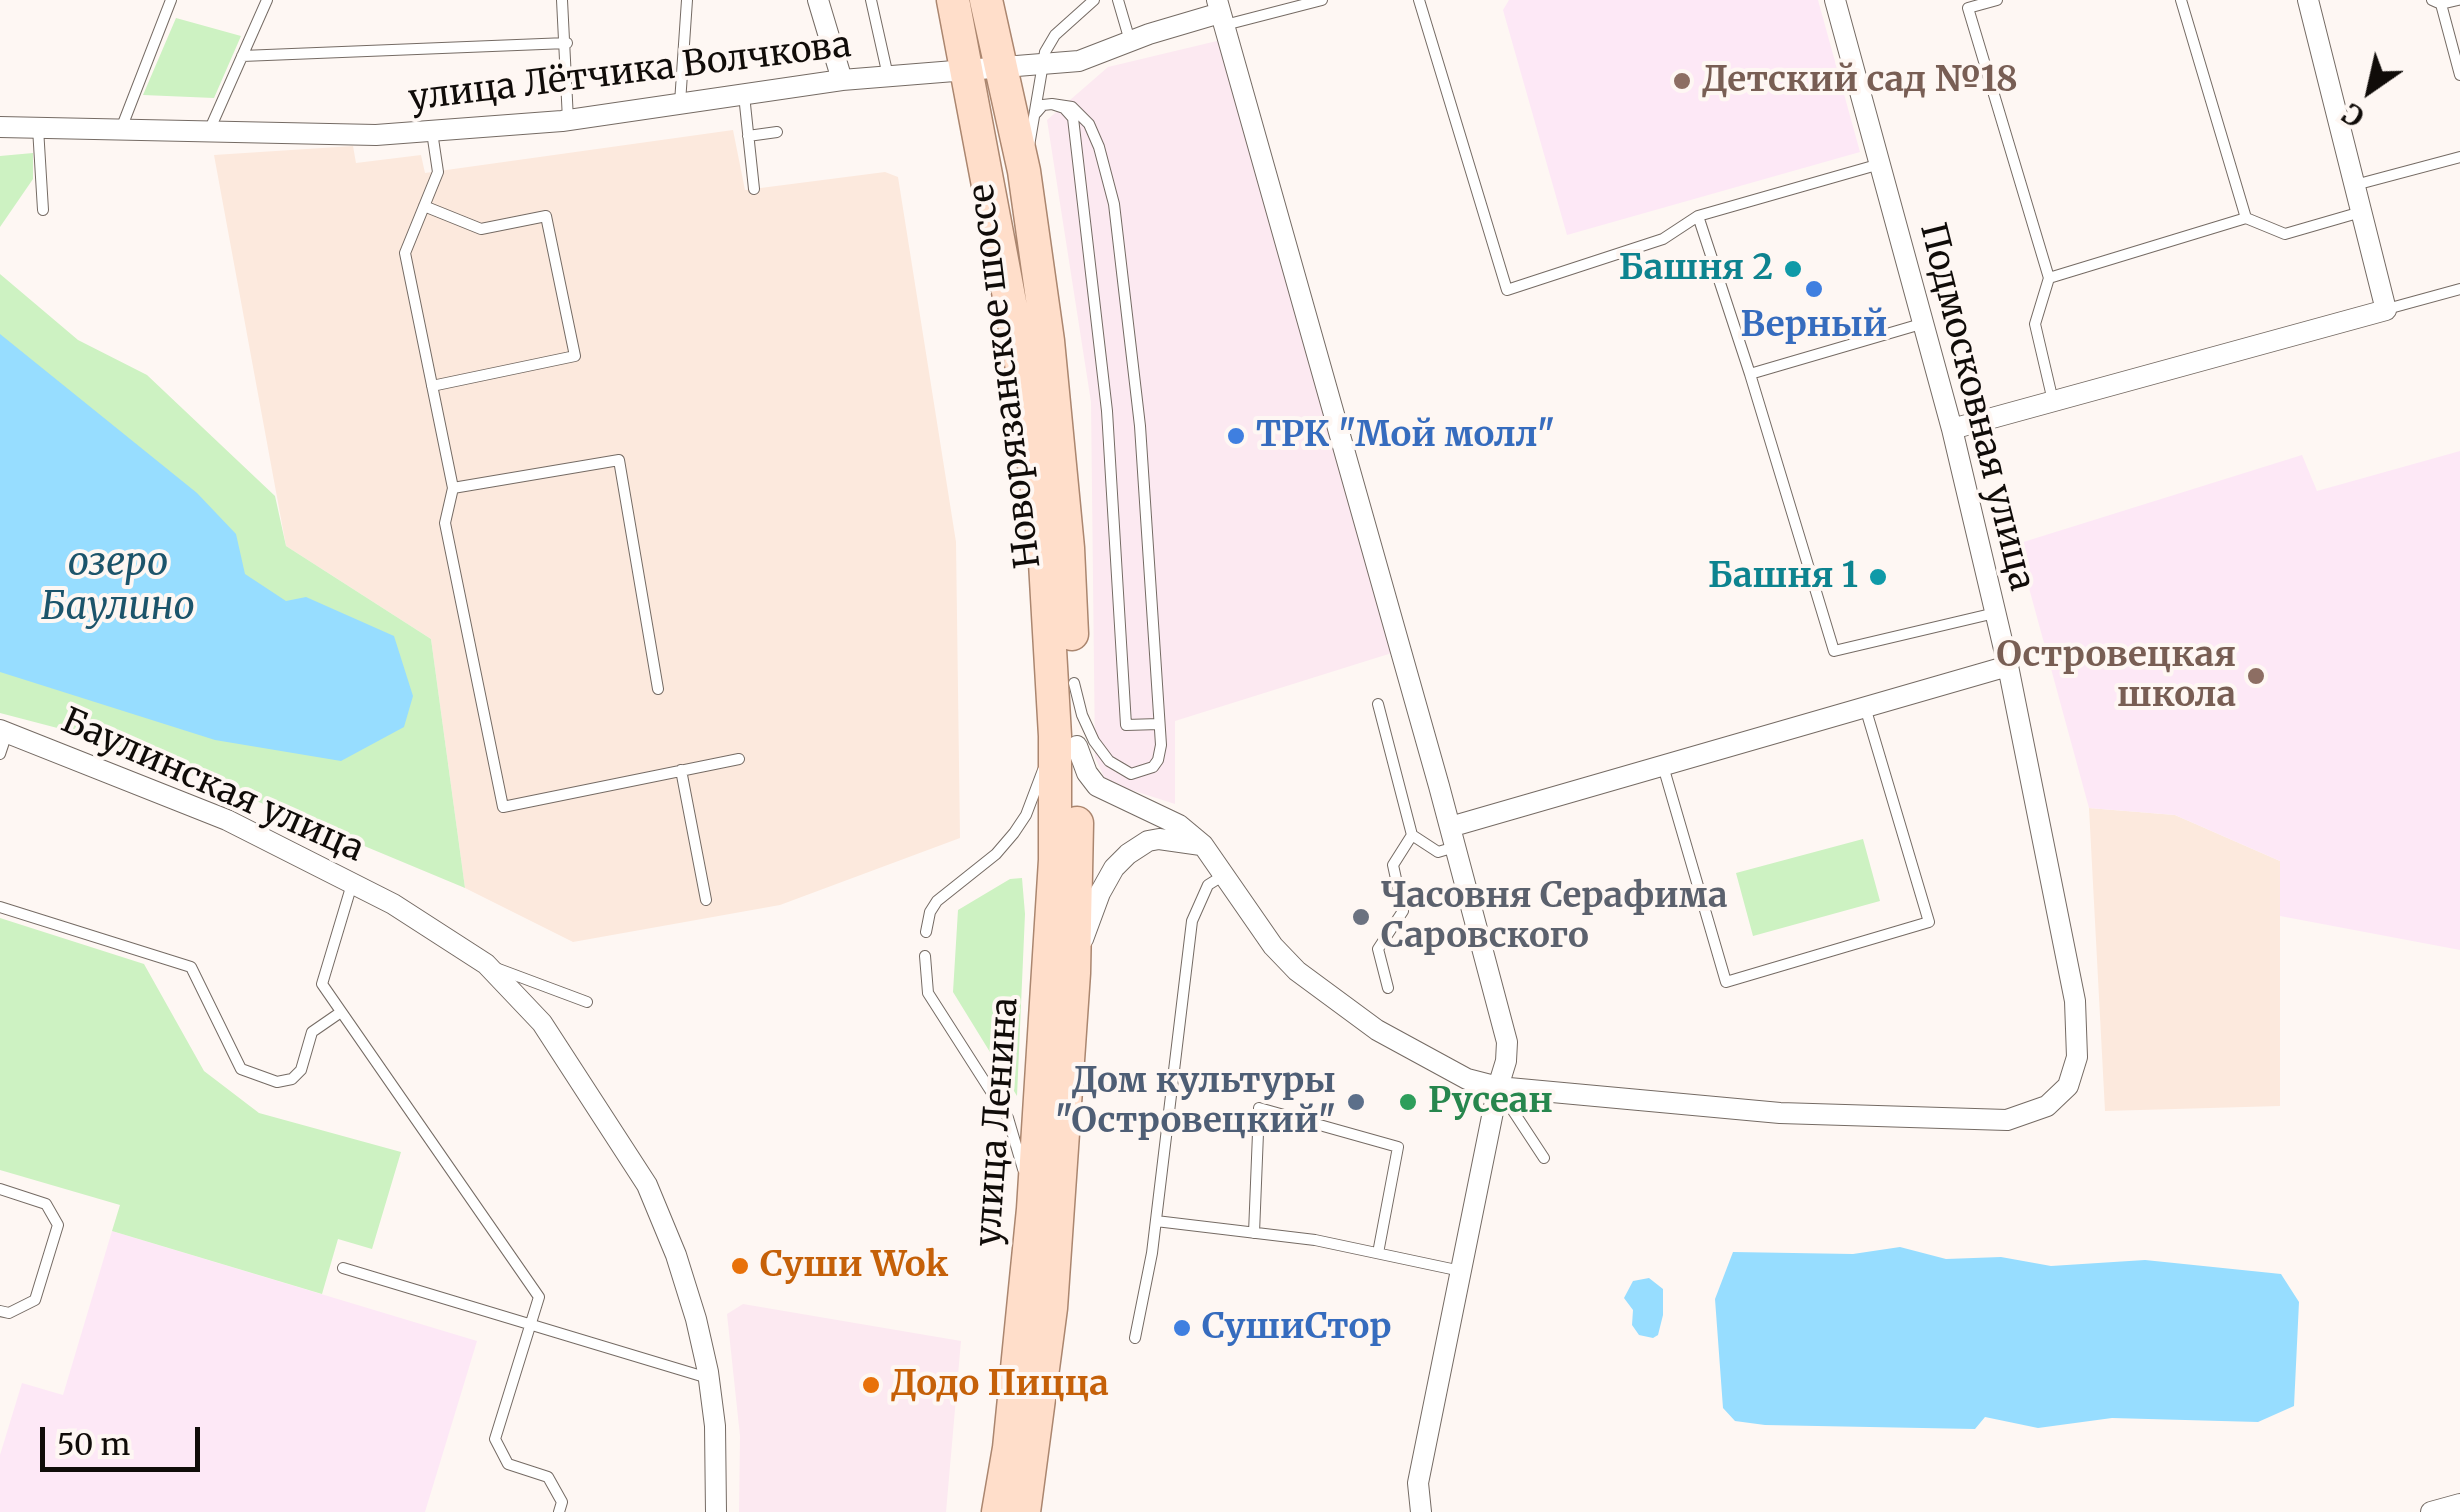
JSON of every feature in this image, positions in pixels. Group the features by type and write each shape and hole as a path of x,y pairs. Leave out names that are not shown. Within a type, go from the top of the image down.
{"main road":[{"name":"Новорязанское шоссе","path":"953,0 1024,172 1050,360 1068,548 1074,683 1066,741"},
{"name":"Новорязанское шоссе","path":"986,0 985,70 1066,741"},
{"name":"улица Ленина","path":"1024,1512 1051,1308 1074,973 1066,741"},
{"name":"улица Ленина","path":"998,1512 1009,1448 1032,1208 1066,741"}],"street":[{"path":"818,0 842,80"},
{"name":"Подмосковная улица","path":"1066,741 1098,786 1179,825 1203,845 1274,946 1297,972 1377,1030 1455,1074 1498,1087 1799,1114 2007,1120 2047,1106 2068,1086 2077,1057 2075,1001 2008,666 1952,429 1836,0"},
{"path":"1952,429 2386,310 2308,0"},
{"name":"улица Лётчика Волчкова","path":"0,127 376,135 568,120 842,80 1080,61 1220,13"},
{"path":"1220,13 1453,837 1506,1042 1506,1061 1418,1484 1420,1512"},
{"path":"1453,837 1663,766 2008,666"},
{"name":"Баулинская улица","path":"3,732 226,820 394,904 486,964 542,1023 647,1186 686,1287 709,1378 715,1426 716,1512"},
{"path":"1074,973 1086,926 1100,893 1114,868 1128,854 1159,839 1203,845"},
{"path":"2436,1511 2460,1504"}],"lane":[{"path":"121,130 171,0"},
{"path":"209,132 267,0"},
{"path":"562,0 568,120"},
{"path":"680,104 687,0"},
{"path":"871,0 888,76"},
{"path":"1118,0 1130,42"},
{"path":"1220,13 1322,0"},
{"path":"1419,0 1508,290 1663,239 1698,216 1880,164"},
{"path":"1997,0 1968,8 2049,278 2035,324 2052,401"},
{"path":"2182,0 2246,218"},
{"path":"2458,0 2437,2 2460,74"},
{"path":"1024,172 1041,64 1055,35 1098,1"},
{"path":"242,56 567,43"},
{"path":"744,95 754,189"},
{"path":"1052,104 1064,108 1073,118 1107,411 1126,725 1160,724"},
{"path":"1036,113 1043,105 1072,107 1090,124 1114,204 1140,426 1160,724 1161,753 1154,767 1139,774 1124,772 1110,761 1094,741 1074,683"},
{"path":"38,128 44,210"},
{"path":"432,131 438,172 405,254 453,488 445,522 503,807 739,759"},
{"path":"748,136 777,132"},
{"path":"2354,185 2460,157"},
{"path":"424,206 482,229 546,216 576,356 432,386"},
{"path":"2049,278 2246,218 2285,234 2361,212"},
{"path":"1698,216 1834,650 1995,613"},
{"path":"2386,310 2460,289"},
{"path":"1750,374 1921,324"},
{"path":"453,488 619,460 658,688"},
{"path":"1378,704 1412,835 1438,852 1453,837"},
{"path":"1663,766 1726,982 1929,922 1865,707"},
{"path":"0,754 3,732"},
{"path":"926,932 937,901 996,854 1014,833 1066,741"},
{"path":"681,770 706,900"},
{"path":"1388,988 1378,949 1403,911 1392,865 1412,835"},
{"path":"1135,1338 1156,1221 1192,920 1208,886 1225,875"},
{"path":"352,883 322,984 539,1297 495,1439 508,1464 548,1477 562,1502 559,1512"},
{"path":"0,907 191,967 241,1069 277,1082 292,1079 302,1070 312,1032 341,1012"},
{"path":"925,956 925,978 935,1008 1008,1118 1032,1208"},
{"path":"486,964 587,1002"},
{"path":"1498,1087 1544,1158"},
{"path":"1254,1233 1260,1108 1398,1147 1378,1253"},
{"path":"0,1190 46,1204 58,1225 34,1300 9,1314 0,1311"},
{"path":"1156,1221 1315,1240 1460,1271"},
{"path":"343,1268 709,1378"}],"shaded area":[{"name":"Детский сад №18","path":"1509,0 1818,0 1860,152 1567,235 1503,10"},
{"path":"1221,40 1395,652 1175,721 1175,804 1104,777 1095,757 1091,402 1047,120 1108,67"},
{"path":"733,130 745,190 885,172 898,177 956,542 960,838 780,905 573,942 465,888 431,639 286,546 214,155 353,146 356,163 421,155 425,173"},
{"name":"Островецкая школа","path":"2460,451 2460,950 2280,916 2280,861 2175,815 2089,808 2017,544 2302,455 2317,491"},
{"path":"2089,808 2175,815 2280,861 2280,1106 2105,1111"},
{"path":"112,1231 477,1341 425,1512 0,1512 0,1455 22,1383 63,1395"},
{"path":"743,1304 961,1341 946,1512 739,1512 740,1436 727,1314"}],"green space":[{"path":"176,18 241,36 214,98 143,95"},
{"path":"33,153 33,179 0,227 0,156"},
{"name":"озеро Баулино","path":"0,274 78,340 147,375 275,496 286,546 431,639 465,888 218,785 65,730 0,713"},
{"path":"1863,839 1880,901 1753,936 1736,873"},
{"path":"1022,878 1025,914 1017,1096 953,992 958,910 1010,879"},
{"path":"0,918 144,964 204,1071 259,1113 401,1152 372,1249 338,1239 322,1294 112,1231 120,1205 0,1170"}],"water":[{"name":"озеро Баулино","path":"0,334 197,493 236,534 245,574 286,601 306,597 394,636 413,696 404,727 341,761 215,740 0,672"},
{"path":"1900,1247 1946,1259 2001,1257 2051,1266 2145,1260 2281,1274 2299,1302 2294,1406 2258,1422 2112,1418 2038,1428 1985,1417 1975,1429 1735,1421 1723,1408 1715,1299 1733,1252 1853,1254"},
{"path":"1649,1278 1663,1289 1663,1315 1658,1335 1653,1338 1639,1335 1632,1325 1633,1310 1624,1298 1633,1281"}],"place":[{"name":"Детский сад №18","path":"1682,81"},
{"name":"Башня 2","path":"1793,269"},
{"name":"Верный","path":"1814,289"},
{"name":"ТРК \"Мой молл\"","path":"1236,436"},
{"name":"Башня 1","path":"1878,577"},
{"name":"Островецкая школа","path":"2256,676"},
{"name":"Часовня Серафима Саровского","path":"1361,917"},
{"name":"Дом культуры \"Островецкий\"","path":"1356,1102"},
{"name":"Русеан","path":"1408,1102"},
{"name":"Суши Wok","path":"740,1266"},
{"name":"СушиСтор","path":"1182,1328"},
{"name":"Додо Пицца","path":"871,1385"}]}
